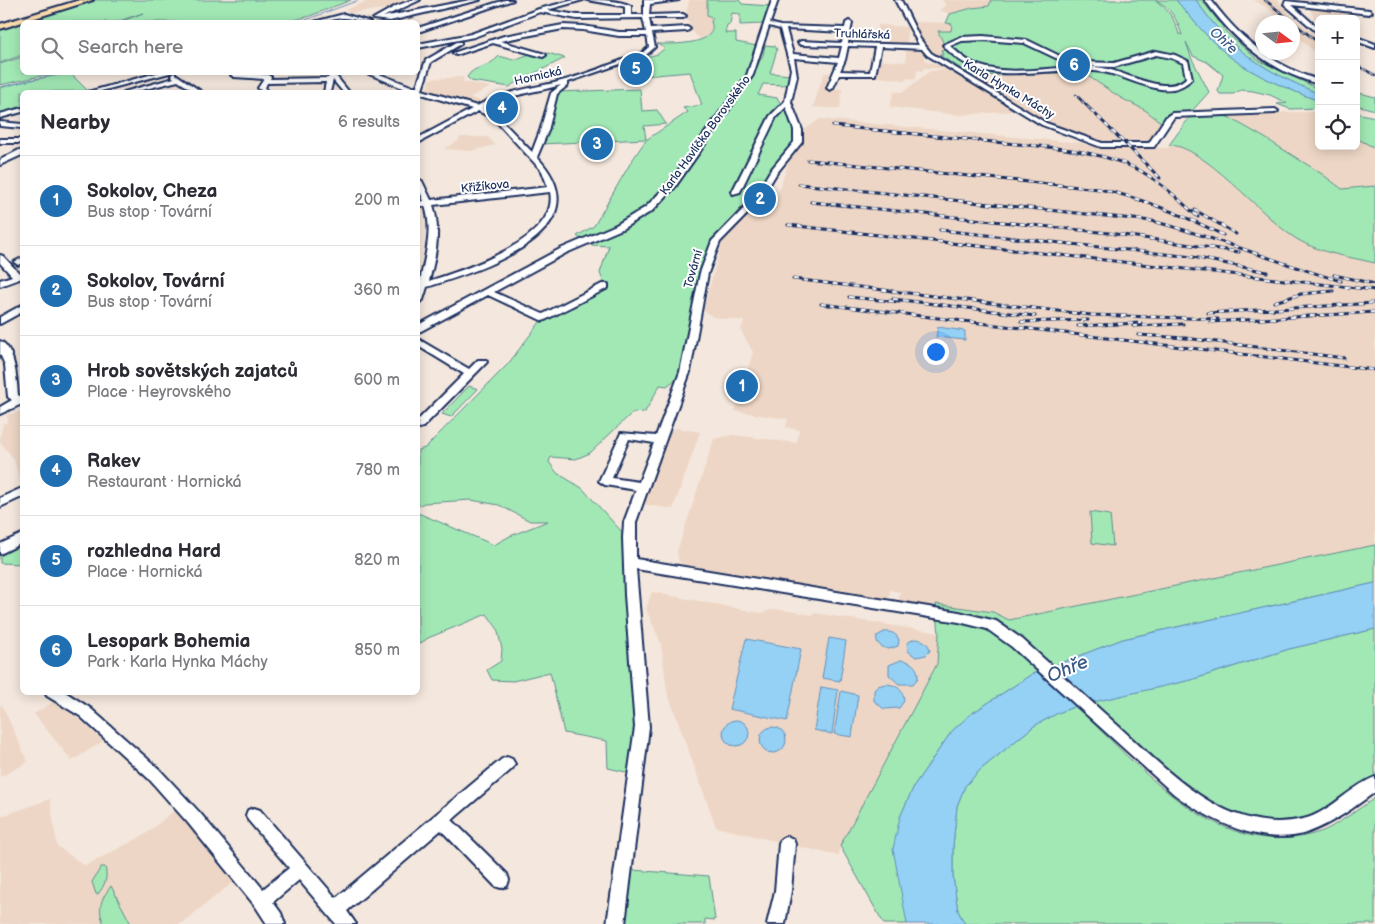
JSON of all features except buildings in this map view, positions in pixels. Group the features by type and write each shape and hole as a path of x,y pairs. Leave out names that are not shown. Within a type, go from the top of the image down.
{"main road":[{"path":"21,20 89,0"},
{"path":"0,27 20,20"}],"street":[{"path":"374,20 398,6 417,0"},
{"path":"386,20 478,0"},
{"path":"420,29 510,0"},
{"path":"418,90 428,61 472,36 541,10 580,0"},
{"path":"590,0 628,6 628,17"},
{"path":"638,1 676,0"},
{"name":"Karla Havlíčka Borovského","path":"420,328 563,252 619,227 649,209 672,185 750,75 775,0"},
{"name":"Karla Hynka Máchy","path":"898,0 922,47 929,54 1021,112 1053,128 1101,145 1151,145 1168,118 1172,115 1275,111"},
{"path":"1208,0 1220,18 1259,56 1315,80"},
{"path":"1328,0 1330,7"},
{"name":"Hornická","path":"420,140 477,108 512,93 576,78 644,54 652,48 646,17 648,1"},
{"path":"1284,1 1304,2 1368,12"},
{"path":"1284,1 1315,25"},
{"path":"622,4 630,3"},
{"path":"669,23 667,16 670,7"},
{"path":"541,10 577,17 594,18 684,16"},
{"path":"417,12 435,20"},
{"path":"326,20 344,16 366,20"},
{"path":"408,20 423,16"},
{"path":"566,27 577,17"},
{"path":"583,28 594,18"},
{"path":"767,24 781,27 848,27 846,45 838,74 830,88"},
{"path":"456,53 523,33 566,27 619,34 649,33 687,28"},
{"path":"736,192 773,116 788,102 788,92 794,76 792,56 784,29 781,27"},
{"path":"420,46 472,36"},
{"path":"977,38 1017,39 1032,43 1062,59 1090,65 1114,65 1152,53 1160,53 1180,58 1186,62 1189,78 1185,84 1158,86 1144,84 1102,70 1000,70 970,64 946,44 950,42 977,38"},
{"path":"1360,40 1375,46"},
{"path":"493,41 543,55"},
{"name":"Truhlářská","path":"801,43 922,47"},
{"path":"838,74 873,74 878,46"},
{"path":"792,56 842,60"},
{"path":"107,90 159,75"},
{"path":"173,75 196,90"},
{"path":"234,75 268,77 334,75"},
{"path":"328,90 334,75"},
{"path":"334,75 345,90"},
{"path":"375,75 414,90"},
{"path":"264,90 261,88 268,77"},
{"path":"533,158 544,131 554,93 576,78"},
{"path":"135,90 178,79"},
{"path":"152,86 157,90"},
{"path":"420,92 477,108 496,118 550,178 556,196 552,211 534,236 511,252 482,266 420,287"},
{"name":"Tovární","path":"616,924 642,727 630,563 630,522 685,372 704,273 716,241 756,200 773,173 798,142 798,130 788,102"},
{"path":"0,116 20,111"},
{"path":"0,124 20,128"},
{"path":"0,130 20,128"},
{"path":"0,141 20,141"},
{"path":"0,163 20,153"},
{"path":"420,185 429,203 434,224 431,258 420,287"},
{"name":"Křižíkova","path":"420,204 554,189"},
{"path":"0,258 20,276 0,283"},
{"path":"488,292 543,318 605,286"},
{"path":"0,321 20,309"},
{"path":"420,343 470,374"},
{"path":"0,344 10,365 13,397 20,401"},
{"path":"420,424 482,362"},
{"path":"0,375 11,372"},
{"path":"1,410 20,401"},
{"path":"643,487 605,481 625,435 660,440"},
{"path":"0,502 20,493"},
{"path":"0,550 20,539"},
{"path":"630,563 959,617 991,626 1017,643 1189,798 1226,819 1266,828 1298,828 1313,823 1375,784"},
{"path":"57,695 85,712 154,774 188,810 262,901 275,919 276,924"},
{"path":"335,910 508,764"},
{"path":"254,815 347,924"},
{"path":"441,820 501,880"},
{"path":"776,924 783,891 787,844"},
{"path":"262,901 300,869"}],"shaded area":[{"path":"371,0 412,0 392,8 351,13 345,10"},
{"path":"689,0 734,0 713,18 711,33 700,39 689,28 691,27 686,16"},
{"path":"942,0 992,0 989,6 950,14 939,10 946,6"},
{"path":"1254,0 1278,0 1290,15 1275,15"},
{"path":"1308,5 1345,9 1347,15 1315,15 1315,20"},
{"path":"912,22 952,23 951,31 938,31 946,50 941,50 943,55 934,56 931,54"},
{"path":"1300,23 1315,35 1315,52 1300,39"},
{"path":"878,25 907,27 907,47 888,46 888,34 877,33"},
{"path":"922,49 926,62 944,65 942,68 923,68 923,71 917,70 916,79 906,78 905,80 869,76 873,60 906,62 906,50"},
{"path":"951,69 980,86 992,97 1013,111 959,115 890,107 894,92 903,92 930,71"},
{"path":"1082,72 1121,98 1145,110 1162,123 1151,142 1101,142 1056,126 1015,106 1018,105 972,76"},
{"path":"824,73 830,73 826,88 842,89 840,109 813,107"},
{"path":"463,77 464,82 491,87 470,97 483,102 473,104 427,92 429,79"},
{"path":"1315,112 1315,150 1360,150 1360,140 1375,148 1375,186 1342,189 1265,138 1230,118 1217,113"},
{"path":"820,119 1081,143 1109,149 1112,147 1169,148 1168,145 1178,145 1202,158 1292,236 1375,263 1375,545 1008,620 993,612 936,604 933,607 903,602 899,600 900,592 890,590 889,597 884,599 691,568 679,562 677,552 714,439 733,435 797,443 799,430 786,427 788,419 735,411 741,391 745,391 747,382 744,381 753,352 741,331 744,321 713,317 703,310 723,240 750,211 761,204 774,205 791,155 802,132"},
{"path":"460,137 488,137 495,145 471,151 444,149 458,141"},
{"path":"20,412 20,481 14,459 0,442 3,424 8,422 7,415"},
{"path":"676,428 700,432 673,509 643,504 671,431"},
{"path":"652,592 760,613 776,609 813,615 814,613 939,633 937,664 840,846 839,856 716,827 667,691 661,643 646,609"},
{"path":"55,701 85,724 103,741 72,761 34,714"},
{"path":"2,705 28,762 0,777 0,706"},
{"path":"50,799 57,846 85,866 146,834 177,808 235,881 180,924 0,924 0,817"}],"green space":[{"path":"89,0 351,0 295,20 125,20 143,13 122,20 20,20 20,56 0,63 0,29 18,20"},
{"path":"707,0 739,0 742,4 770,6 763,24 740,25 740,14 732,13 730,24 727,25 725,33 736,33 736,42 757,46 750,75 753,74 763,55 765,45 775,46 777,50 770,73 790,75 788,84 763,84 758,95 777,98 781,104 778,108 785,108 795,134 793,143 750,198 710,242 685,372 667,386 660,385 645,412 632,413 590,453 576,459 551,457 549,462 557,473 582,488 622,532 636,726 630,773 608,768 607,741 564,733 550,672 513,681 492,680 487,670 501,661 502,649 497,628 487,614 428,638 420,644 420,514 494,545 510,536 548,521 530,521 499,505 471,500 424,503 420,505 420,449 425,448 508,364 543,318 605,286 600,273 609,246 591,245 615,230 585,242 577,236 594,226 646,140 688,112 683,108 702,105 690,72 632,77 627,62 658,54 665,48 657,44 693,42 709,35 712,29 711,21 713,18 707,15"},
{"path":"991,0 1154,0 1167,10 1173,18 1179,34 1182,35 1173,14 1156,0 1176,0 1208,37 1229,56 1261,76 1315,99 1315,108 1290,109 1277,104 1287,103 1270,95 1253,91 1241,90 1233,94 1220,94 1218,91 1223,75 1207,62 1193,56 1186,42 1191,57 1209,92 1191,112 1167,114 1162,123 1145,110 1121,98 1082,72 973,76 939,55 943,55 941,50 946,49 938,31 951,31 952,24 946,23 950,14 989,6"},
{"path":"1196,0 1202,0 1227,33 1255,57 1255,60 1315,87 1315,92 1281,76 1250,57 1235,46 1209,18"},
{"path":"532,53 541,56 548,53 565,58 510,87 471,81 467,77 473,70 490,63 499,56 514,60"},
{"path":"20,58 20,75 45,75 0,85 0,64"},
{"path":"59,75 72,75 87,90 20,90 20,110 0,115 0,88"},
{"path":"640,89 642,111 657,110 666,124 644,126 646,139 541,144 557,92"},
{"path":"1360,93 1375,97 1375,110 1360,106"},
{"path":"1217,113 1230,118 1265,138 1342,189 1375,186 1375,263 1332,253 1302,242 1279,226 1215,168 1183,148 1169,145 1192,114"},
{"path":"1360,114 1375,117 1375,148 1360,140"},
{"path":"469,386 478,389 451,417 442,414"},
{"path":"1090,512 1110,515 1113,546 1092,543"},
{"path":"1375,545 1375,583 1123,639 1032,674 971,714 952,731 915,784 900,817 907,924 884,924 840,846 937,664 939,633 936,604 993,612 1009,620"},
{"path":"20,546 20,564 0,563 0,556"},
{"path":"1375,629 1375,777 1327,809 1295,821 1267,823 1239,816 1211,803 1184,785 1158,764 1091,702 1191,680 1289,649"},
{"path":"1076,706 1155,782 1184,805 1216,823 1248,835 1283,839 1320,832 1375,798 1375,924 965,924 958,911 953,877 953,846 957,806 965,786 980,770 1034,726"},
{"path":"101,867 105,867 106,878 102,888 96,894 92,882"},
{"path":"632,870 709,876 715,920 705,919 705,924 622,924"},
{"path":"111,886 131,924 104,924 101,904"}],"water":[{"name":"Ohře","path":"1176,0 1196,0 1209,18 1235,46 1265,67 1315,92 1315,99 1272,82 1250,70 1229,56 1201,30"},
{"path":"938,327 965,331 965,340 936,337"},
{"name":"Ohře","path":"1375,583 1375,629 1289,649 1191,680 1076,706 1034,726 980,770 965,786 957,806 953,846 953,877 958,911 965,924 907,924 893,849 900,817 915,784 952,731 971,714 1032,674 1123,639"},
{"path":"884,632 897,636 899,640 898,646 889,649 880,645 877,641 877,636"},
{"path":"829,638 846,641 840,681 822,678"},
{"path":"746,639 801,649 787,721 729,709"},
{"path":"914,639 927,643 930,651 926,655 916,657 908,651 907,643"},
{"path":"901,660 911,663 916,668 918,678 913,684 899,684 889,675 889,665"},
{"path":"885,684 895,686 901,690 904,701 899,708 884,709 874,701 874,690 878,686"},
{"path":"821,687 838,690 832,734 814,730"},
{"path":"841,691 858,695 852,737 834,734"},
{"path":"736,720 745,724 749,733 745,742 736,746 727,742 723,733 727,724"},
{"path":"773,727 782,731 786,740 782,749 773,753 764,749 760,740 764,731"}],"waterway":[{"path":"305,20 359,0"},
{"path":"0,87 54,75"}],"railway":[{"path":"1265,0 1315,40"},
{"path":"1360,67 1375,75"},
{"path":"1076,95 1091,110"},
{"path":"1091,110 1160,178"},
{"path":"833,126 1065,149 1101,156 1135,168 1152,178 1198,217"},
{"path":"808,160 1099,189 1131,197 1162,208 1223,235"},
{"path":"799,184 1152,221 1176,227 1341,281"},
{"path":"811,202 1109,233 1239,252"},
{"path":"1195,210 1236,234"},
{"path":"788,225 1375,290"},
{"path":"940,230 1193,257 1267,272"},
{"path":"1334,275 1375,284"},
{"path":"793,279 1091,315 1218,319"},
{"path":"1274,302 1301,294 1333,291"},
{"path":"849,297 899,302"},
{"path":"893,299 1035,316"},
{"path":"1208,313 1375,303"},
{"path":"821,304 1375,370"},
{"path":"1210,322 1375,312"},
{"path":"1021,322 1088,320"},
{"path":"1078,326 1141,323"},
{"path":"1133,326 1183,324"},
{"path":"1138,335 1185,338 1344,358"}],"place":[{"name":"Lesopark Bohemia","path":"1074,65"},
{"name":"rozhledna Hard","path":"636,69"},
{"name":"Rakev","path":"502,108"},
{"name":"Hrob sovětských zajatců","path":"597,144"},
{"name":"Sokolov, Tovární","path":"760,199"},
{"name":"Sokolov, Cheza","path":"742,386"}]}
